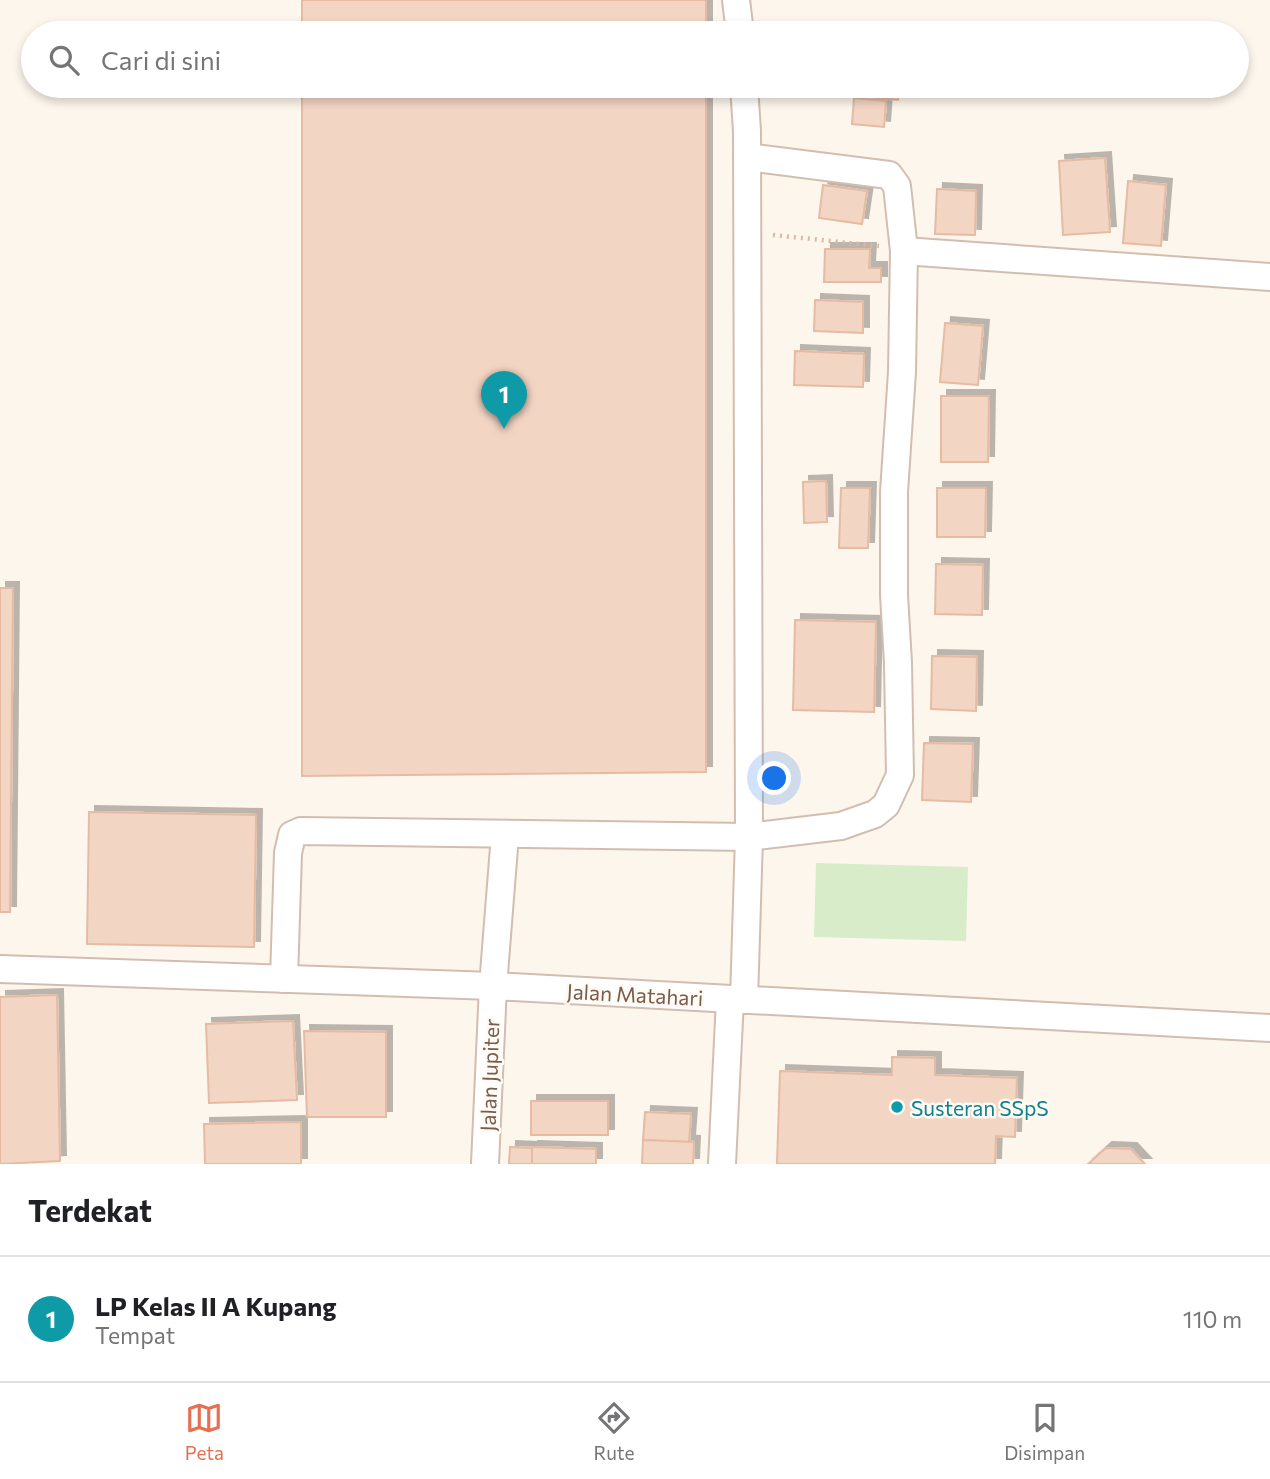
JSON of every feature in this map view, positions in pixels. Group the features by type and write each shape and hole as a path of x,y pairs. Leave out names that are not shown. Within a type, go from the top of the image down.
{"street":[{"path":"736,0 739,21"},
{"path":"722,1164 749,837 747,157 745,98"},
{"path":"284,979 288,853 292,835 301,831 749,837 841,826 875,814 886,805 900,775 894,595 894,492 902,372 904,251 897,186 889,175 747,157"},
{"path":"904,251 1270,277"},
{"name":"Jalan Jupiter","path":"485,1164 493,986 506,835"},
{"name":"Jalan Matahari","path":"0,969 493,986 1270,1028"}],"path":[{"path":"746,233 869,244 904,251"}],"green space":[{"path":"816,863 968,867 966,941 814,937"}],"building":[{"path":"302,0 706,0 706,21 302,21"},
{"path":"302,98 706,98 706,772 302,776"},
{"path":"854,98 886,101 884,127 852,124"},
{"path":"1105,158 1110,232 1063,235 1059,161"},
{"path":"1128,181 1166,185 1161,246 1123,243"},
{"path":"823,185 867,191 862,224 819,218"},
{"path":"937,189 976,191 975,235 935,234"},
{"path":"825,249 870,249 869,268 881,268 881,282 824,282"},
{"path":"815,300 863,302 863,333 814,331"},
{"path":"945,323 983,326 978,385 940,382"},
{"path":"795,351 864,354 863,387 794,385"},
{"path":"941,396 989,396 988,462 941,462"},
{"path":"826,481 827,522 804,523 803,482"},
{"path":"841,488 870,488 868,548 839,548"},
{"path":"937,488 986,488 985,537 937,537"},
{"path":"936,564 983,565 982,615 935,614"},
{"path":"0,588 13,588 10,912 0,912"},
{"path":"795,620 876,622 874,712 793,710"},
{"path":"932,656 977,657 976,711 931,709"},
{"path":"924,743 973,744 971,802 922,800"},
{"path":"89,812 256,815 254,947 87,944"},
{"path":"57,995 60,1161 0,1164 0,997"},
{"path":"293,1021 297,1100 209,1103 206,1024"},
{"path":"304,1031 386,1032 386,1117 307,1117"},
{"name":"Susteran SSpS","path":"892,1057 935,1058 935,1075 1017,1078 1015,1137 996,1136 995,1164 777,1164 780,1071 892,1075"},
{"path":"531,1101 608,1101 608,1135 531,1135"},
{"path":"645,1112 691,1114 689,1142 643,1140"},
{"path":"301,1122 301,1164 205,1164 204,1124"},
{"path":"643,1140 694,1142 693,1164 642,1164"},
{"path":"510,1147 532,1148 532,1164 509,1164"},
{"path":"532,1147 596,1149 596,1164 532,1164"},
{"path":"1106,1148 1131,1149 1145,1164 1088,1164"}],"place":[{"name":"LP Kelas II A Kupang","path":"504,429"},
{"name":"Susteran SSpS","path":"897,1107"}]}
